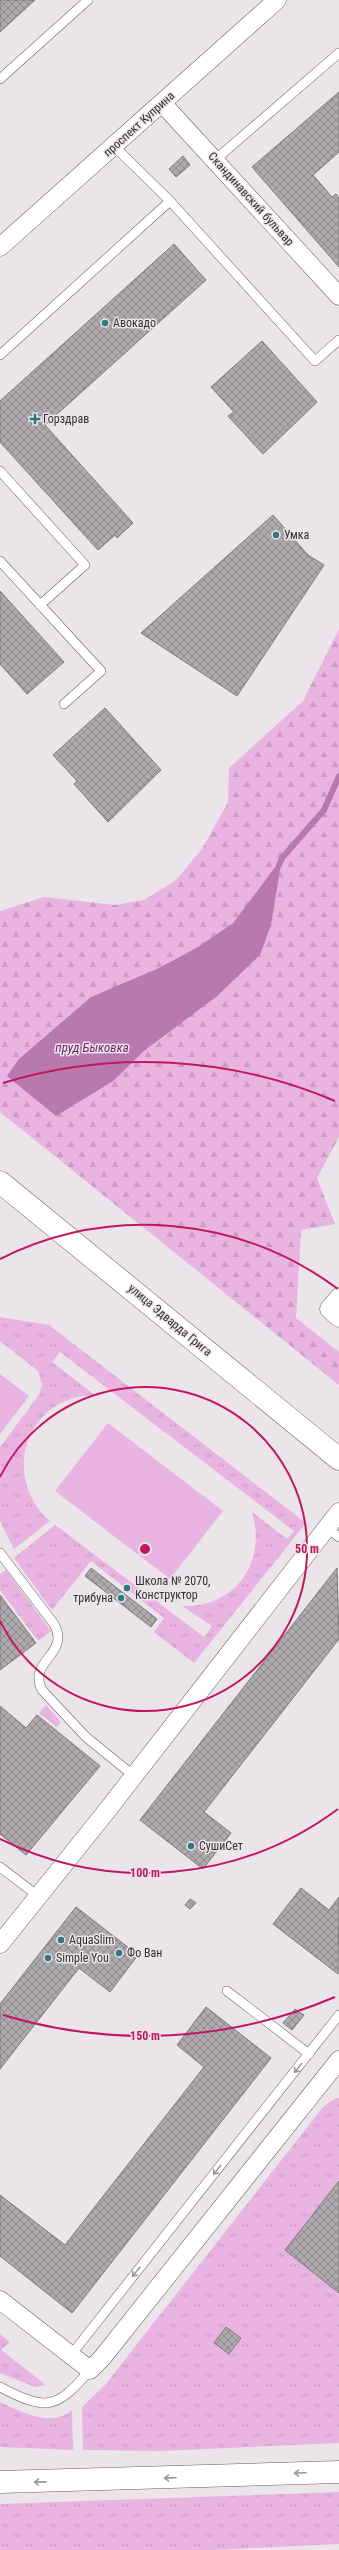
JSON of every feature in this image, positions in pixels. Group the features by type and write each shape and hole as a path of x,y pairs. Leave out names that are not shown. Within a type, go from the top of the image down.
{"street":[{"name":"проспект Куприна","path":"0,247 276,0"},
{"name":"Скандинавский бульвар","path":"162,103 339,296"},
{"name":"улица Эдварда Грига","path":"0,1182 339,1460"},
{"path":"339,1297 329,1309 339,1318"},
{"path":"0,1944 134,1776 333,1533 339,1512"},
{"path":"0,2300 90,2370 102,2358 336,2071"},
{"path":"0,2482 339,2472"}],"lane":[{"path":"0,79 88,0"},
{"path":"215,160 339,53"},
{"path":"114,146 170,201 315,360 339,340"},
{"path":"0,355 170,201"},
{"path":"0,471 85,565 40,605"},
{"path":"0,561 101,671 64,704"},
{"path":"0,1553 54,1624 59,1635 56,1647 39,1671 38,1680 42,1690 86,1737 134,1776"},
{"path":"0,1867 38,1896"},
{"path":"227,1990 309,2054"},
{"path":"71,2355 339,2015"},
{"path":"0,2387 33,2402 45,2404 68,2394 90,2370"}],"green space":[{"path":"339,629 339,1137 317,1178 335,1224 301,1230 296,1318 339,1352 339,1385 0,1112 0,911 44,897 115,905 144,900 176,880 202,849 228,802 229,768 303,701"},
{"path":"0,1317 49,1325 306,1523 194,1663 154,1632 164,1618 91,1561 52,1610 14,1558 55,1525 204,1637 212,1626 182,1606 201,1605 218,1599 232,1590 243,1578 251,1564 255,1548 256,1530 252,1512 287,1539 294,1531 60,1352 52,1362 95,1395 71,1399 51,1409 37,1424 28,1442 24,1462 26,1483 35,1503 50,1521 14,1549 0,1521 0,1447 39,1395 42,1384 38,1371 0,1341"},
{"path":"0,1374 29,1396 0,1434"},
{"path":"108,1423 223,1511 170,1579 55,1491"},
{"path":"6,1570 51,1631 38,1641 0,1590 0,1574"},
{"path":"46,1705 61,1722 57,1727 39,1713"},
{"path":"336,2098 339,2098 339,2443 160,2451 83,2450 82,2407 105,2385 323,2107"},
{"path":"0,2334 10,2342 1,2350 46,2385 35,2387 0,2373"},
{"path":"0,2402 27,2414 46,2418 55,2418 72,2410 73,2450 0,2447"},
{"path":"339,2492 339,2544 214,2550 0,2550 0,2504"}],"water":[{"name":"пруд Быковка","path":"282,858 271,925 260,955 216,997 145,1050 113,1081 56,1116 7,1076 19,1059 91,997 159,968 198,947 233,923"}],"building":[{"path":"0,0 35,0 0,32"},
{"path":"339,92 339,152 313,175 332,197 336,194 339,198 339,267 252,167"},
{"path":"183,156 190,165 176,177 169,169"},
{"path":"174,244 206,280 45,425 133,523 117,538 115,535 98,550 0,442 0,401"},
{"path":"262,341 317,402 263,454 228,416 234,412 211,387"},
{"path":"273,515 308,555 324,565 237,696 141,633"},
{"path":"0,591 64,662 27,694 0,664"},
{"path":"105,708 161,770 108,822 74,784 77,781 53,755"},
{"name":"трибуна","path":"91,1568 157,1619 151,1627 85,1576"},
{"path":"337,1568 339,1639 204,1812 231,1833 203,1869 140,1820"},
{"path":"0,1595 36,1643 0,1670"},
{"path":"0,1706 26,1728 37,1715 100,1766 26,1855 0,1834"},
{"path":"301,1888 329,1910 339,1897 338,1974 273,1924"},
{"path":"190,1899 196,1903 190,1909 185,1905"},
{"path":"76,1907 138,1955 110,1992 79,1968 0,2069 0,2004"},
{"path":"206,2007 271,2058 72,2313 0,2256 0,2195 65,2245 204,2067 177,2045"},
{"path":"295,2009 304,2015 292,2030 283,2023"},
{"path":"339,2181 339,2293 285,2250"},
{"path":"226,2327 241,2338 229,2354 214,2343"}],"waterway":[{"path":"279,865 282,858 324,810 339,776"}],"place":[{"name":"Авокадо","path":"105,323"},
{"name":"Горздрав","path":"35,419"},
{"name":"Умка","path":"276,535"},
{"name":"Школа № 2070, Конструктор","path":"127,1588"},
{"name":"трибуна","path":"121,1598"},
{"name":"СушиСет","path":"191,1846"},
{"name":"AquaSlim","path":"61,1940"},
{"name":"Фо Ван","path":"119,1953"},
{"name":"Simple You","path":"48,1958"}]}
